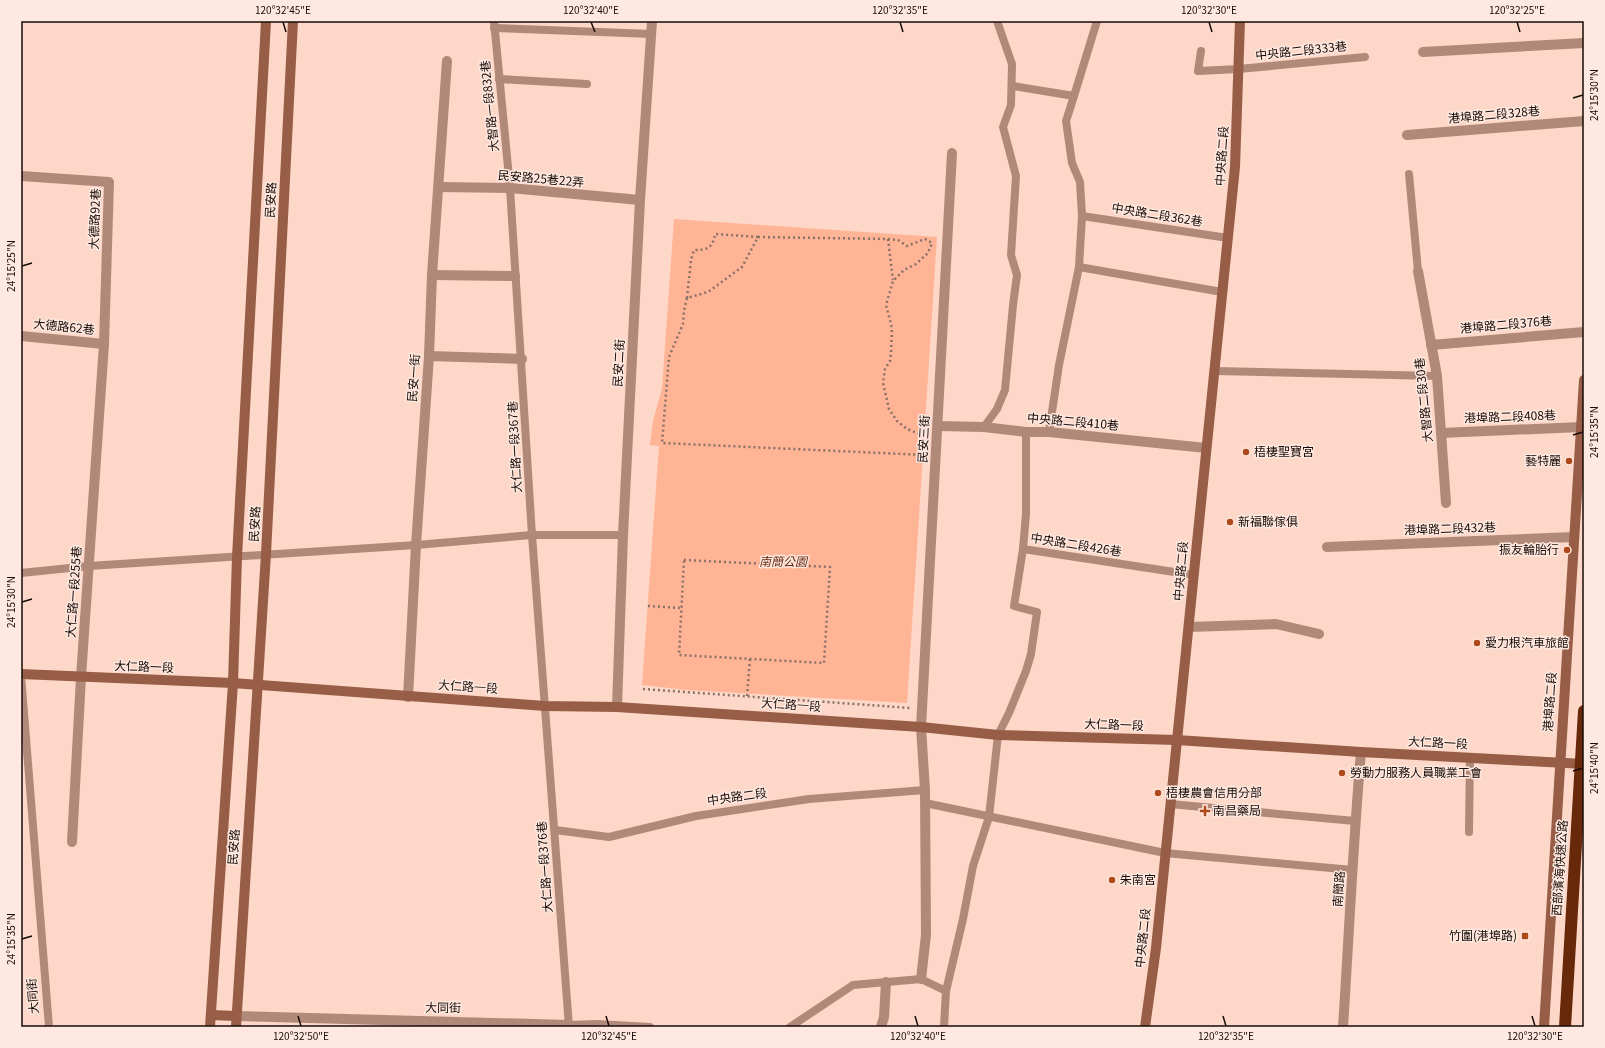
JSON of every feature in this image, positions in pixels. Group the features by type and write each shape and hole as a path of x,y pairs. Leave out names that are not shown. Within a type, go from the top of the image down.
{"highway":[{"name":"西部濱海快速公路","path":"1565,1027 1584,711"}],"street":[{"name":"民安路","path":"210,1027 233,683 237,557 266,21"},
{"name":"民安路","path":"236,1027 266,554 293,21"},
{"name":"民安二街","path":"617,707 623,535 640,200 652,21"},
{"name":"中央路二段","path":"1145,1027 1156,948 1235,167 1240,21"},
{"path":"1423,52 1584,43"},
{"name":"民安一街","path":"408,696 416,545 429,356 432,274 447,61"},
{"name":"港埠路二段328巷","path":"1407,135 1584,121"},
{"name":"民安三街","path":"920,727 938,426 952,153"},
{"name":"大德路92巷","path":"21,176 109,182 104,344"},
{"name":"民安路25巷22弄","path":"439,187 510,188 640,200"},
{"name":"大智路二段30巷","path":"1418,271 1437,376 1446,503"},
{"path":"432,274 515,276"},
{"name":"港埠路二段376巷","path":"1431,345 1584,332"},
{"name":"大德路62巷","path":"21,336 104,344"},
{"name":"大仁路一段255巷","path":"72,842 81,677 104,344"},
{"path":"429,356 522,359"},
{"name":"港埠路二段","path":"1544,1027 1559,762 1584,380"},
{"name":"中央路二段410巷","path":"938,426 984,427 1026,432 1049,432 1206,448"},
{"name":"港埠路二段408巷","path":"1442,433 1581,427"},
{"name":"港埠路二段432巷","path":"1327,548 1574,538"},
{"path":"1189,627 1276,624 1319,634"},
{"name":"大仁路一段","path":"21,674 233,683 545,706 617,707 920,727 998,735 1177,740 1584,764"},
{"path":"920,727 925,790 926,935 921,979"},
{"name":"南簡路","path":"1343,1027 1355,821 1361,752"},
{"path":"881,1027 884,1017 886,982"},
{"path":"211,1015 236,1016"},
{"name":"大同街","path":"236,1016 568,1026"}],"lane":[{"path":"984,427 997,409 1005,390 1017,275 1011,255 1016,176 1003,127 1011,105 1013,86 1012,64 997,21"},
{"path":"1049,432 1059,365 1079,267 1082,216 1080,182 1072,163 1066,121 1097,21"},
{"path":"494,24 652,34"},
{"name":"大智路一段832巷","path":"494,24 510,188"},
{"name":"中央路二段333巷","path":"1201,51 1198,71 1239,69 1365,57"},
{"path":"499,79 587,84"},
{"path":"1013,86 1074,96"},
{"path":"1409,174 1418,271"},
{"name":"大仁路一段367巷","path":"510,188 532,535 545,706"},
{"name":"中央路二段362巷","path":"1082,216 1228,238"},
{"path":"1079,267 1222,292"},
{"path":"1215,371 1437,376"},
{"name":"中央路二段426巷","path":"1026,432 1026,514 1023,549 1194,575"},
{"path":"21,573 89,566 416,545 532,535 623,535"},
{"path":"944,1027 946,991 963,919 973,866 989,817 998,735 1009,713 1026,671 1031,654 1036,612 1014,606 1023,549"},
{"name":"大同街","path":"21,674 49,1027"},
{"name":"大仁路一段376巷","path":"545,706 568,1026"},
{"path":"1469,832 1470,757"},
{"name":"中央路二段","path":"555,830 609,837 696,816 809,799 925,790"},
{"path":"925,803 1165,853 1353,870"},
{"path":"1170,804 1355,821"},
{"path":"790,1027 853,985 921,979 946,991"},
{"name":"大同街","path":"568,1026 596,1024 650,1027"}],"path":[{"path":"893,281 904,270 916,264 928,253 932,243 925,239 907,246 898,240 888,239 758,237 715,234 714,240 710,247 704,250 694,250 691,260 687,298 684,310 684,324 669,357 662,442 931,456"},
{"path":"687,298 708,292 742,268 758,237"},
{"path":"888,239 893,281 886,305 892,328 890,361 885,369 883,383 889,410 897,421 907,429 924,436 932,437"},
{"path":"684,560 830,567 824,663 750,659 679,655 684,560"},
{"path":"648,606 681,608"},
{"path":"747,696 750,659"},
{"path":"643,689 914,708"}],"green space":[{"name":"南簡公園","path":"674,219 937,237 907,703 687,690 642,685 659,446 650,445 653,421 662,388"}],"place":[{"name":"梧棲聖寶宮","path":"1246,452"},
{"name":"藝特麗","path":"1569,461"},
{"name":"新福聯傢俱","path":"1230,522"},
{"name":"振友輪胎行","path":"1567,550"},
{"name":"愛力根汽車旅館","path":"1477,643"},
{"name":"勞動力服務人員職業工會","path":"1342,773"},
{"name":"梧棲農會信用分部","path":"1158,793"},
{"name":"南昌藥局","path":"1205,811"},
{"name":"朱南宮","path":"1112,880"},
{"name":"竹圍(港埠路)","path":"1525,936"}]}
